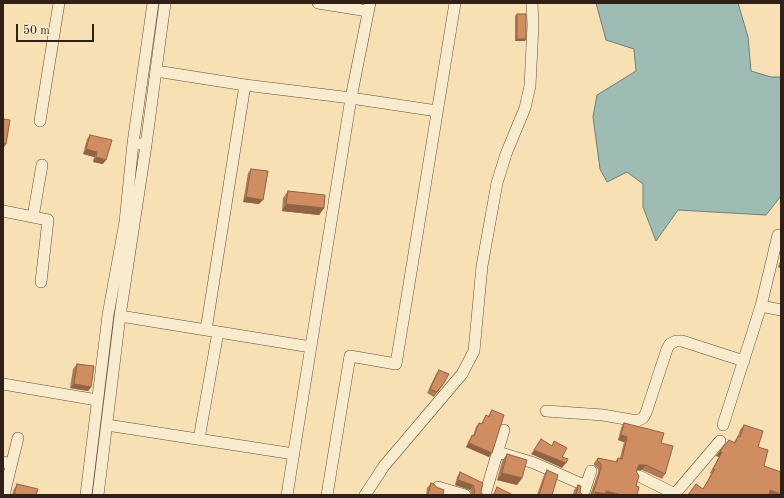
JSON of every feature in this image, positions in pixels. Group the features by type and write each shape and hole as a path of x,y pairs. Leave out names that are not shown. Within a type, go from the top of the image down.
{"street":[{"path":"40,121 59,3"},
{"path":"98,495 120,316 129,223 133,143 153,3"},
{"path":"86,495 108,316 146,145 165,3"},
{"path":"287,495 351,98 369,7 318,3"},
{"path":"327,495 350,356 396,364 436,111 455,3"},
{"path":"365,495 384,466 462,374 474,351 482,266 497,183 506,154 525,108 530,86 533,25 532,3"},
{"path":"156,71 245,85 351,98 436,111"},
{"path":"206,330 245,85"},
{"path":"133,143 146,145"},
{"path":"33,217 42,164"},
{"path":"3,211 48,220 41,282"},
{"path":"723,425 762,306 778,235"},
{"path":"762,306 781,310"},
{"path":"120,316 311,347"},
{"path":"199,439 218,332"},
{"path":"546,411 603,415 637,421 643,418 667,349 670,344 676,341 682,341 744,361"},
{"path":"3,384 97,400"},
{"path":"107,425 294,454"},
{"path":"485,495 504,430"},
{"path":"4,495 7,464 18,438"},
{"path":"639,476 675,494 720,441"},
{"path":"498,452 534,463 585,491 590,471"},
{"path":"438,487 465,495"}],"water":[{"path":"596,3 738,3 748,37 751,71 771,77 781,77 781,196 766,215 678,210 656,241 643,207 643,184 627,172 607,182 600,169 593,117 597,95 636,71 634,49 606,40"}],"building":[{"path":"517,14 526,14 526,39 517,39"},
{"path":"3,119 10,120 6,144 3,143"},
{"path":"90,135 112,140 106,160 96,157 97,152 86,149"},
{"path":"251,169 268,171 263,200 246,197"},
{"path":"288,191 325,195 324,208 286,204"},
{"path":"77,364 94,366 91,387 74,384"},
{"path":"439,370 449,374 437,392 430,389"},
{"path":"492,410 504,415 492,453 469,443 472,435 474,436 479,423 482,424 486,415 489,417"},
{"path":"624,423 664,433 661,443 673,446 665,474 646,465 639,465 636,471 639,476 636,486 639,487 637,495 622,495 606,491 606,494 595,492 595,495 590,495 593,493 601,468 601,464 597,460 598,458 617,462 618,458 622,459 627,437 621,435"},
{"path":"744,425 763,431 758,447 768,450 764,466 781,472 781,494 770,490 769,495 688,495 696,484 703,489 715,469 713,469 722,452 720,451 729,440 735,443 738,436 740,437"},
{"path":"541,439 552,446 554,441 567,448 562,457 568,459 566,463 534,450"},
{"path":"507,454 527,460 522,478 502,473"},
{"path":"547,470 558,475 552,495 539,495"},
{"path":"460,472 483,483 481,492 483,495 473,495 475,492 473,485 458,480"},
{"path":"431,483 444,490 443,495 428,495"},
{"path":"17,484 38,489 36,495 14,495"},
{"path":"578,485 581,486 580,492 583,495 576,495"},
{"path":"497,487 513,495 492,495"}]}
